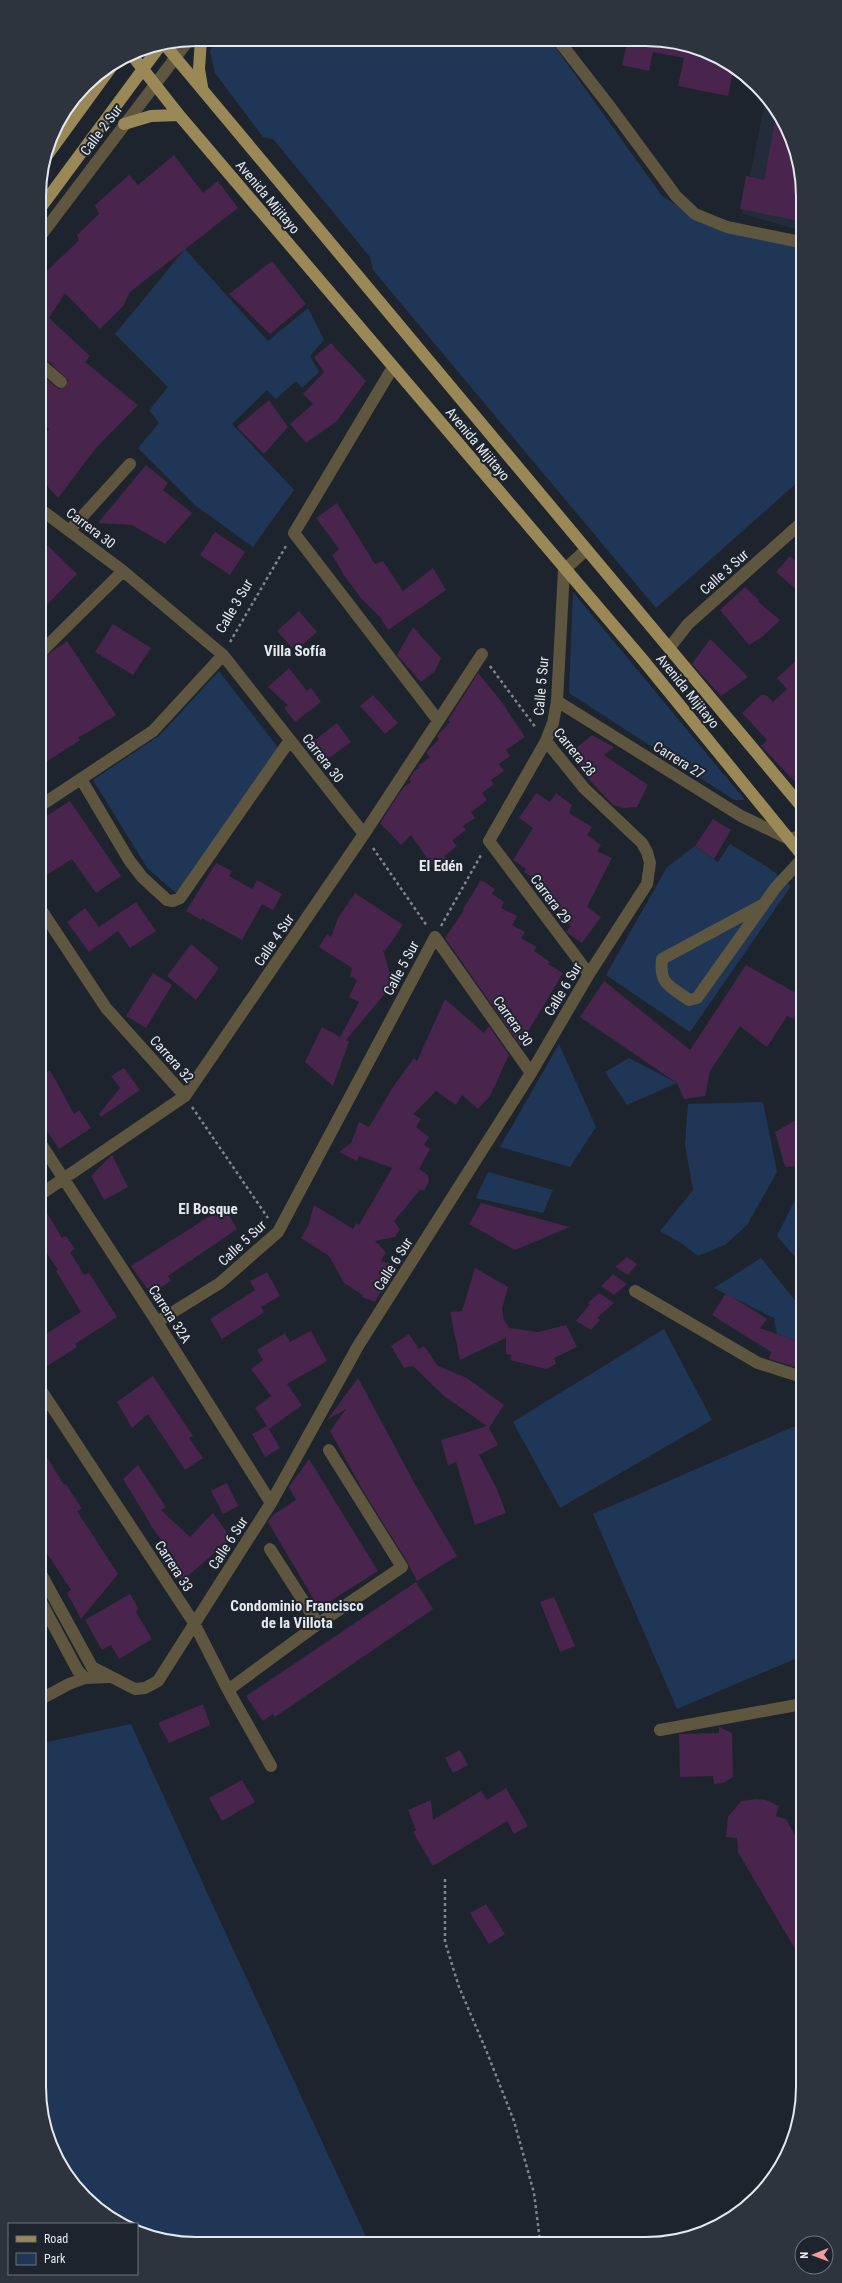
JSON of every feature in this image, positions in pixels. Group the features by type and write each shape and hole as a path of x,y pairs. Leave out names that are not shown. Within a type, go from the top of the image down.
{"main road":[{"path":"201,46 199,69 202,87"},
{"name":"Avenida Mijitayo","path":"169,49 586,550 670,646 796,800"},
{"path":"46,200 156,51"},
{"name":"Avenida Mijitayo","path":"135,59 179,115 393,366 564,570 643,660 796,848"},
{"path":"55,144 103,79"},
{"path":"124,124 151,116 179,115"}],"street":[{"name":"Calle 2 Sur","path":"46,229 184,46"},
{"path":"563,46 612,108 676,196 695,214 727,227 796,241"},
{"path":"393,366 294,533 437,720"},
{"path":"46,369 61,382"},
{"path":"70,530 130,464"},
{"name":"Carrera 30","path":"46,513 123,571 223,655 364,834"},
{"name":"Calle 3 Sur","path":"670,646 688,624 796,531"},
{"path":"564,570 586,550"},
{"name":"Calle 5 Sur","path":"489,842 546,741 553,723 557,701 564,570"},
{"path":"46,647 123,571"},
{"name":"Calle 4 Sur","path":"46,1191 185,1096 364,834 437,720 482,654"},
{"name":"Calle 3 Sur","path":"46,802 153,731 223,655"},
{"name":"Carrera 27","path":"557,701 736,813 789,840"},
{"path":"81,779 129,860 142,878 167,900 173,901 180,898 290,740"},
{"name":"Carrera 28","path":"546,741 584,788 642,843 647,852 650,863"},
{"path":"789,840 796,838"},
{"name":"Carrera 29","path":"489,842 589,974"},
{"name":"Calle 6 Sur","path":"109,1677 135,1689 145,1688 158,1681 271,1503 358,1346 531,1073 589,974 648,884 650,863"},
{"path":"764,904 662,959 660,973 664,982 689,1000 697,998 764,904 796,866"},
{"name":"Carrera 32","path":"46,917 106,1008 185,1096"},
{"name":"Calle 5 Sur","path":"157,1322 220,1283 278,1232 435,937"},
{"name":"Carrera 30","path":"435,937 531,1073"},
{"name":"Carrera 32A","path":"46,1152 157,1322 271,1503"},
{"path":"635,1291 758,1363 796,1375"},
{"name":"Carrera 33","path":"46,1398 194,1623 228,1690 271,1766"},
{"path":"228,1690 318,1624 402,1567 329,1450"},
{"path":"270,1549 318,1624"},
{"path":"46,1583 92,1667 109,1677"},
{"path":"46,1611 78,1671 85,1678"},
{"path":"46,1697 69,1684 85,1678 109,1677"},
{"path":"660,1730 796,1705"}],"path":[{"name":"Calle 3 Sur","path":"223,655 294,533"},
{"name":"Carrera 28","path":"482,654 546,741"},
{"path":"364,834 435,937"},
{"name":"Calle 5 Sur","path":"435,937 489,842"},
{"name":"Carrera 32","path":"185,1096 278,1232"},
{"path":"445,1879 445,1942 459,1987 514,2121 534,2193 540,2237"}],"shaded area":[{"path":"764,104 781,130 791,157 796,186 796,229 742,214"}],"green space":[{"path":"213,46 555,46 662,196 712,226 796,246 796,484 656,608 373,270 370,257 273,139 263,137 215,73 210,51"},
{"path":"185,249 268,341 308,308 324,340 310,356 319,372 302,388 296,381 276,399 267,390 232,424 294,490 253,547 196,506 138,448 159,423 149,410 168,387 115,334"},
{"path":"573,592 745,800 734,800 569,693"},
{"path":"219,671 279,749 177,894 148,869 93,780 160,735"},
{"path":"730,844 769,868 791,886 690,1032 606,975 667,867 695,846 718,862"},
{"path":"559,1044 596,1127 570,1167 500,1147"},
{"path":"629,1058 677,1083 627,1105 605,1072"},
{"path":"763,1102 777,1172 747,1225 725,1245 698,1256 681,1243 660,1231 693,1190 685,1145 688,1104"},
{"path":"488,1172 553,1190 543,1213 476,1198"},
{"path":"796,1198 796,1258 777,1236"},
{"path":"761,1258 796,1302 796,1341 777,1334 774,1318 714,1288"},
{"path":"664,1329 712,1420 560,1508 513,1422"},
{"path":"796,1426 796,1659 677,1709 593,1514"},
{"path":"131,1724 366,2237 186,2237 157,2232 138,2226 138,2223 130,2222 113,2212 97,2200 83,2186 71,2170 57,2144 51,2126 46,2097 46,1742"}],"building":[{"path":"626,46 656,46 685,51 703,57 733,74 728,96 678,86 684,58 653,52 649,71 622,65"},
{"path":"775,120 785,139 795,176 796,220 740,209 746,176 764,180"},
{"path":"174,155 203,193 218,181 238,208 130,292 123,306 100,329 65,293 49,318 90,356 85,362 138,405 96,448 58,498 46,485 46,433 49,429 46,426 46,379 59,389 66,387 68,380 46,359 46,272 79,240 77,235 99,214 95,205 129,175 138,185"},
{"path":"272,261 306,304 270,334 229,294"},
{"path":"331,343 366,381 337,421 306,443 290,424 313,404 303,394 324,372 314,357"},
{"path":"269,400 288,427 264,454 237,427"},
{"path":"146,465 168,483 163,490 192,513 165,544 132,525 98,523"},
{"path":"337,503 375,564 383,561 403,591 433,568 446,590 388,630 380,617 361,598 346,578 332,555 339,549 316,518"},
{"path":"215,532 245,552 230,575 200,555"},
{"path":"46,544 77,574 46,606"},
{"path":"790,556 796,562 796,590 776,572"},
{"path":"745,587 759,600 757,601 780,620 762,637 749,645 720,610"},
{"path":"299,611 317,632 295,651 277,631"},
{"path":"113,624 151,648 133,675 95,652"},
{"path":"413,627 441,658 435,671 421,682 397,655"},
{"path":"710,639 748,677 721,696 692,664"},
{"path":"67,641 116,715 78,738 80,740 46,762 46,656"},
{"path":"796,661 796,783 761,746 767,740 742,713 761,695 766,695 773,702 787,689 777,678"},
{"path":"289,668 307,691 311,688 321,702 295,722 284,708 288,705 268,687"},
{"path":"478,673 501,701 525,737 506,750 510,756 499,764 504,771 491,780 494,784 482,793 487,800 471,812 475,818 463,826 466,830 452,840 457,846 444,856 448,862 436,871 411,835 401,845 380,823 403,788 411,782 409,780 414,771 430,757 426,753 439,739 437,736 450,722 448,720"},
{"path":"373,695 398,723 385,734 360,706"},
{"path":"337,723 351,742 325,761 311,743"},
{"path":"592,735 614,747 604,755 648,785 637,807 623,808 613,805 578,768 583,759 574,750"},
{"path":"536,793 550,802 556,793 572,805 569,813 592,827 587,835 601,845 597,851 612,858 587,907 601,917 582,943 566,932 571,926 557,917 561,911 546,903 549,893 536,886 538,881 524,872 526,869 513,860 533,828 519,818"},
{"path":"70,801 121,876 96,893 72,859 46,875 46,816"},
{"path":"713,819 731,830 714,859 695,846"},
{"path":"216,863 232,871 229,876 252,889 257,880 282,894 273,910 262,904 242,940 186,911"},
{"path":"481,880 495,889 492,894 504,902 501,908 517,916 512,925 525,932 521,938 537,947 534,951 550,962 548,964 563,973 520,1045 445,938 464,910 463,909"},
{"path":"355,893 403,925 385,951 383,950 393,984 346,1040 349,1042 333,1086 305,1062 322,1027 340,1037 359,1002 349,997 357,980 350,976 352,968 319,947 327,934 331,937 338,918"},
{"path":"136,902 156,931 130,948 118,931 89,952 67,922 85,908 99,927"},
{"path":"191,944 219,968 196,1000 167,976"},
{"path":"746,965 796,993 796,1014 794,1019 787,1016 767,1047 740,1026 710,1071 705,1096 684,1099 677,1083 580,1017 604,981 690,1050"},
{"path":"153,973 172,985 146,1028 126,1016"},
{"path":"445,999 484,1033 489,1026 509,1055 490,1096 478,1109 462,1095 456,1105 436,1091 413,1114 421,1119 416,1127 429,1137 424,1145 430,1149 419,1169 428,1175 429,1182 424,1190 420,1190 394,1221 400,1229 395,1237 375,1241 386,1252 381,1261 395,1265 375,1302 362,1297 363,1295 344,1283 329,1256 301,1238 308,1226 314,1205 353,1229 356,1223 359,1225 392,1168 359,1156 357,1161 339,1152 351,1143 359,1122 369,1127 393,1087 414,1058 417,1061"},
{"path":"124,1068 140,1090 101,1117 99,1114 120,1088 111,1076"},
{"path":"50,1070 74,1114 79,1110 91,1128 59,1149 46,1130 46,1073"},
{"path":"796,1120 796,1166 785,1167 775,1132"},
{"path":"112,1155 128,1187 104,1200 91,1176"},
{"path":"481,1203 570,1227 515,1250 469,1224"},
{"path":"224,1207 237,1229 168,1276 171,1281 151,1294 131,1266"},
{"path":"46,1211 62,1238 66,1236 75,1249 70,1252 84,1275 89,1273 117,1317 75,1344 77,1347 46,1367 46,1334 81,1312 56,1271 58,1270 46,1252"},
{"path":"627,1257 637,1264 628,1275 615,1267"},
{"path":"475,1268 508,1287 502,1309 504,1320 509,1328 538,1332 566,1325 577,1347 554,1358 556,1364 546,1369 510,1360 511,1355 506,1354 506,1338 460,1360 450,1312 462,1311"},
{"path":"267,1272 280,1296 261,1307 264,1312 222,1339 210,1319 255,1290 250,1281"},
{"path":"613,1274 627,1284 614,1295 601,1286"},
{"path":"599,1293 614,1303 597,1318 600,1320 591,1330 576,1321 590,1304 588,1303"},
{"path":"726,1293 767,1319 760,1328 796,1341 796,1367 769,1359 771,1352 712,1315"},
{"path":"311,1331 327,1361 287,1384 302,1405 269,1429 255,1408 271,1396 251,1369 263,1360 257,1350 285,1333 290,1342"},
{"path":"409,1334 419,1349 424,1346 438,1366 467,1378 504,1405 489,1428 498,1445 479,1455 496,1487 506,1513 475,1525 456,1462 448,1465 441,1440 487,1426 444,1396 413,1366 404,1368 391,1346"},
{"path":"153,1376 193,1436 189,1438 203,1458 185,1470 148,1414 132,1428 117,1402"},
{"path":"358,1378 416,1486 457,1556 417,1581 408,1563 365,1494 330,1431 346,1409 327,1420"},
{"path":"267,1426 280,1448 265,1457 252,1434"},
{"path":"46,1455 64,1485 66,1484 82,1509 77,1511 118,1574 81,1619 67,1593 71,1590 46,1552"},
{"path":"309,1459 378,1571 319,1608 268,1522 273,1515 296,1500 289,1487"},
{"path":"138,1465 166,1507 161,1510 190,1537 213,1513 231,1538 219,1552 218,1550 182,1581 167,1563 174,1557 154,1530 123,1479"},
{"path":"227,1483 238,1506 223,1514 211,1491"},
{"path":"416,1582 433,1609 275,1717 273,1714 263,1721 246,1696"},
{"path":"130,1594 138,1608 136,1612 152,1639 119,1659 111,1645 102,1650 85,1620"},
{"path":"554,1597 575,1646 560,1652 540,1602"},
{"path":"203,1704 210,1725 169,1743 158,1723"},
{"path":"719,1727 732,1733 733,1777 723,1783 714,1784 713,1776 680,1777 679,1734 719,1733"},
{"path":"460,1750 468,1765 453,1773 445,1758"},
{"path":"242,1780 255,1802 222,1821 209,1798"},
{"path":"506,1788 528,1826 514,1834 507,1821 433,1866 413,1832 416,1830 408,1810 431,1800 433,1820 481,1791 487,1800"},
{"path":"756,1799 766,1800 779,1806 776,1816 786,1819 796,1837 796,1951 738,1852 737,1838 726,1837 728,1817 741,1801"},
{"path":"486,1904 505,1934 489,1944 470,1913"}],"district":[{"name":"Villa Sofía","path":"295,651"},
{"name":"El Edén","path":"441,866"},
{"name":"El Bosque","path":"208,1209"},
{"name":"Condominio Francisco de la Villota","path":"297,1614"}]}
